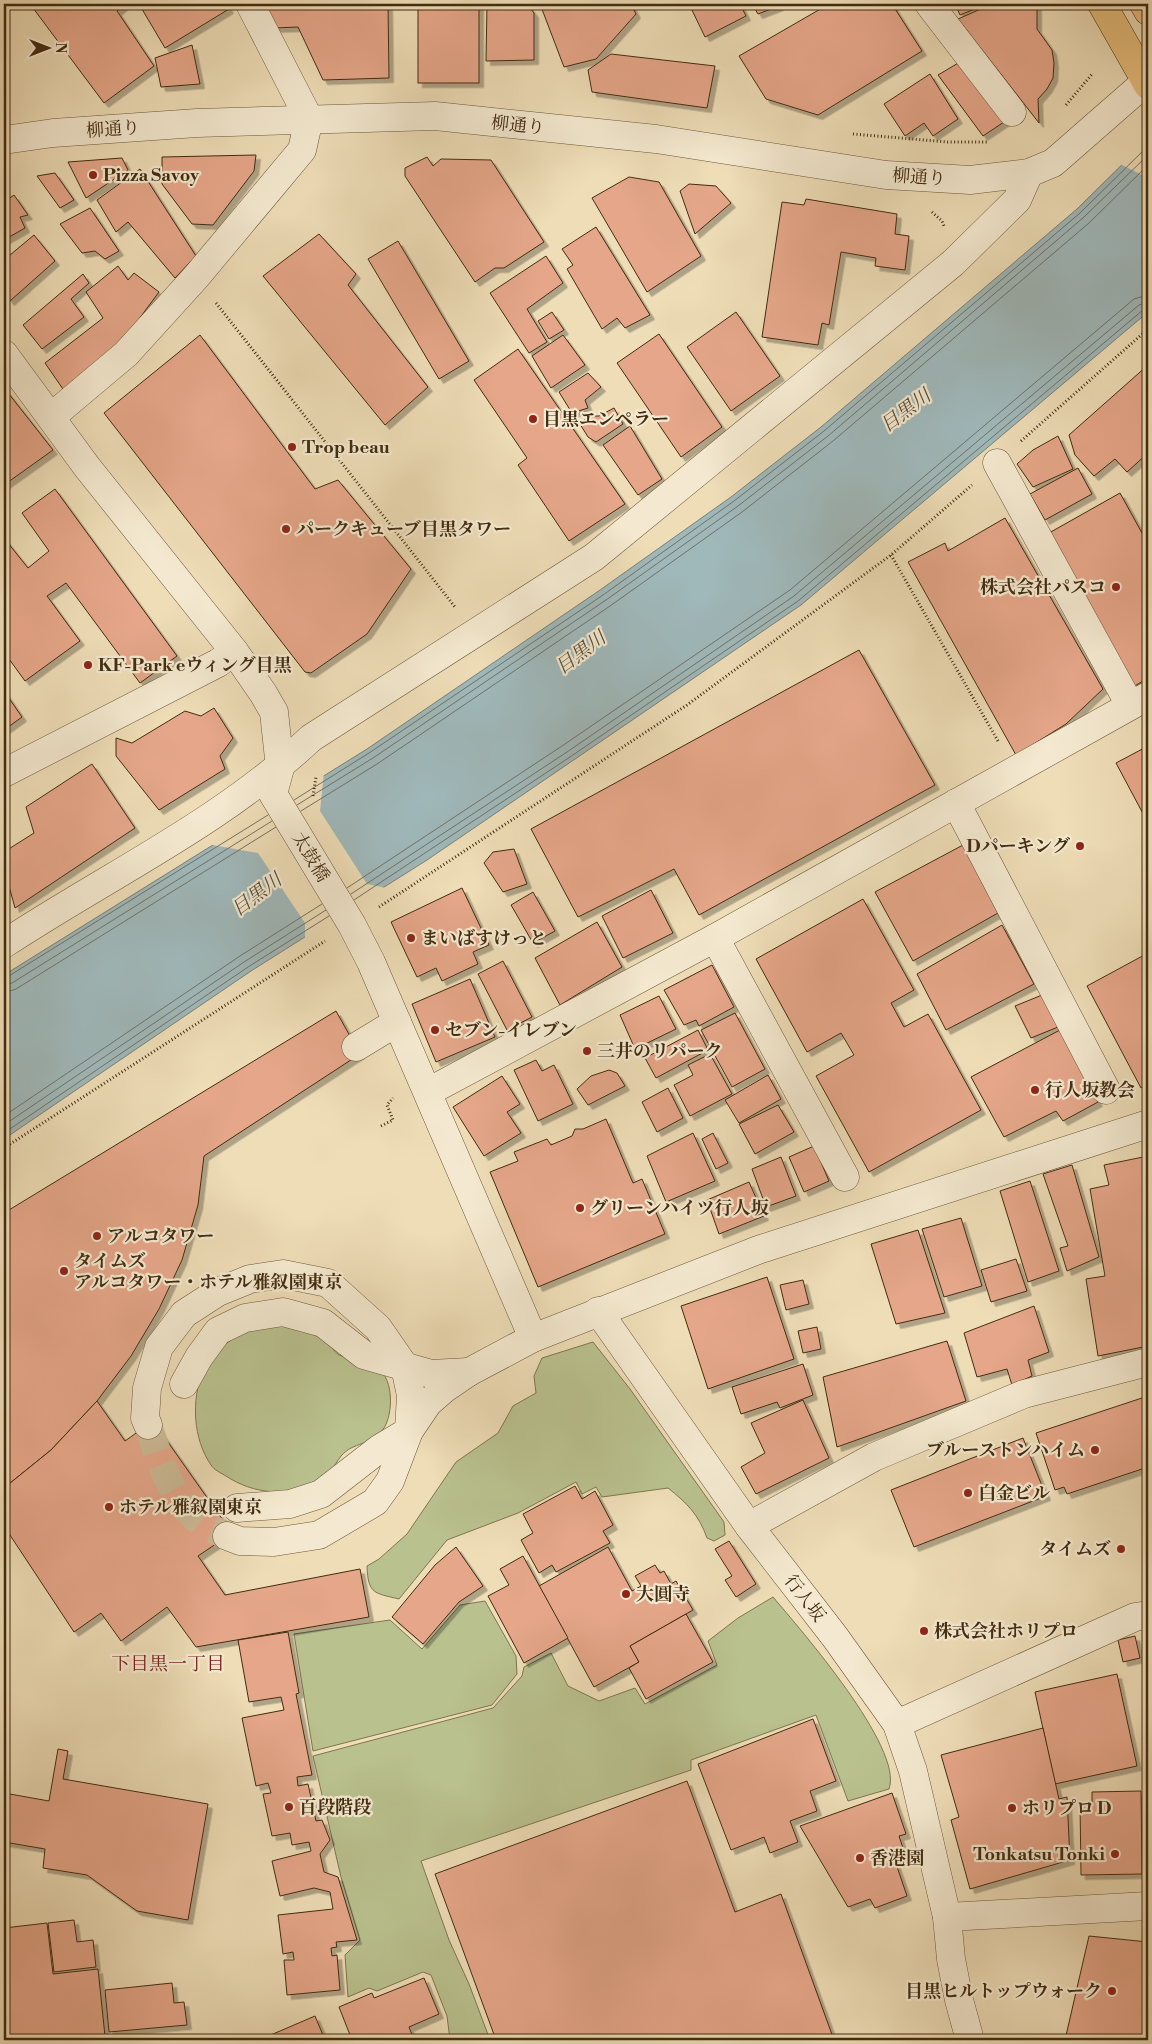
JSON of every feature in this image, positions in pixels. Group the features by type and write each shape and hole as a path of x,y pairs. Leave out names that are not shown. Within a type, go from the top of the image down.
{"main road":[{"path":"1102,4 1147,82"}],"street":[{"path":"51,417 126,354 196,277 302,150 309,119 250,4"},
{"path":"929,4 1012,112"},
{"name":"柳通り","path":"4,140 53,133 197,123 445,117 656,139 886,176 970,180 1028,174 1053,163 1147,82"},
{"path":"4,944 216,813 280,768 311,738 594,557 953,263 1017,200 1028,174"},
{"path":"4,354 87,466 234,651 263,693 274,712 280,768"},
{"path":"428,1092 714,938 1139,701 997,463"},
{"path":"4,773 218,663 234,651"},
{"name":"太鼓橋","path":"280,768 273,794 350,922 398,1022 533,1338"},
{"path":"956,803 1106,1090"},
{"path":"714,938 845,1177"},
{"path":"356,1047 398,1022"},
{"path":"228,1536 240,1542 274,1542 318,1534 347,1520 375,1502 390,1481 409,1431 428,1403 468,1372 533,1338 758,1250 1148,1124"},
{"path":"148,1425 146,1418 147,1388 159,1347 184,1314 218,1292 250,1279 283,1274 328,1283 378,1328 405,1367 412,1395 409,1431"},
{"name":"行人坂","path":"598,1311 749,1526 835,1637 897,1724 913,1770 947,1917 951,1959 959,2000 970,2040"},
{"path":"184,1384 199,1356 218,1331 245,1318 283,1312 323,1323 364,1355 431,1374 468,1372"},
{"path":"749,1526 874,1457 1024,1394 1148,1362"},
{"path":"236,1508 290,1504 321,1494 379,1449 409,1431"},
{"path":"897,1724 1135,1617 1148,1616"},
{"path":"947,1917 1148,1906"}],"path":[{"path":"926,211 934,213 942,221 946,233"},
{"path":"196,277 476,633"},
{"path":"4,1148 687,704 891,555 1148,329"},
{"path":"891,555 1014,770"},
{"path":"381,1126 393,1120 387,1105 396,1096"}],"green space":[{"path":"288,1325 326,1341 339,1355 352,1357 378,1369 387,1380 390,1406 387,1422 379,1434 346,1451 323,1479 296,1490 271,1492 248,1487 212,1467 200,1443 197,1431 197,1394 199,1382 206,1365 230,1341 251,1329"},
{"path":"593,1342 630,1389 724,1522 725,1535 714,1541 707,1538 692,1510 668,1488 602,1497 596,1487 582,1494 576,1482 518,1513 447,1540 399,1599 374,1591 369,1582 367,1566 379,1559 407,1534 456,1462 498,1433 513,1406 536,1393 534,1376 542,1358"},
{"path":"773,1597 826,1661 866,1719 881,1746 889,1770 889,1789 848,1801 816,1715 691,1760 691,1770 421,1861 449,1940 469,1984 490,2040 450,2040 447,2016 431,1975 423,1972 377,1991 369,1988 348,1997 345,1955 360,1940 341,1877 313,1756 493,1708 522,1676 524,1667 551,1653 568,1686 599,1701 635,1688 645,1704 717,1665 708,1641 738,1618"},
{"path":"485,1601 516,1656 517,1674 492,1705 313,1751 294,1634 390,1620 422,1649 460,1605"}],"water":[{"name":"目黒川","path":"1148,139 1148,312 801,605 427,860 251,971 4,1139 4,975 367,749 600,590 731,497 821,427 1077,209"}],"pier":[{"path":"1148,137 1148,178 1120,164"},
{"path":"324,772 320,811 367,884 386,888 305,940 305,923 258,853 207,844"}],"building":[{"path":"30,4 122,4 123,6 117,11 154,66 104,103"},
{"path":"139,4 226,4 229,9 165,48"},
{"path":"260,4 388,4 389,78 323,80 298,27 274,28"},
{"path":"418,4 479,4 479,83 418,83"},
{"path":"487,4 527,4 534,13 534,60 486,61"},
{"path":"540,4 631,4 636,14 596,59 564,67"},
{"path":"694,4 740,4 746,16 705,37 690,6"},
{"path":"752,4 778,4 779,6 758,14"},
{"path":"829,4 892,4 922,51 818,115 766,99 739,56"},
{"path":"955,4 987,4 960,15"},
{"path":"992,4 1037,4 1037,29 1052,50 1054,63 1053,78 1047,89 1038,99 1039,123 958,19"},
{"path":"192,45 200,84 161,87 155,58"},
{"path":"611,54 715,66 707,108 592,92 588,70"},
{"path":"965,59 1007,120 983,136 938,75"},
{"path":"930,74 958,119 933,136 924,123 905,136 884,104"},
{"path":"256,155 254,171 213,225 192,224 162,184 162,157"},
{"path":"427,157 433,166 441,159 491,160 544,242 504,268 495,268 475,282 405,176 405,168"},
{"path":"122,158 128,170 86,198 68,162"},
{"path":"140,169 196,256 175,278 128,222 116,232 97,200"},
{"path":"55,173 74,200 60,208 37,176"},
{"path":"629,177 659,182 701,256 647,292 592,198"},
{"path":"689,184 716,186 731,203 695,234 680,191"},
{"path":"14,195 28,215 20,217 25,228 4,240 4,196 7,200"},
{"path":"806,199 897,214 895,234 909,236 905,270 875,266 876,258 841,252 829,325 822,323 818,345 762,337 782,202 804,205"},
{"path":"90,208 119,251 105,259 95,251 82,253 60,224"},
{"path":"596,227 650,315 625,328 617,318 602,329 567,269 573,265 562,249"},
{"path":"319,234 356,274 348,285 428,387 385,425 263,276"},
{"path":"34,235 55,261 10,301 4,294 4,260"},
{"path":"398,241 469,361 439,379 368,259"},
{"path":"546,256 563,283 527,309 547,342 529,353 490,293"},
{"path":"118,266 128,280 134,273 159,292 122,342 65,392 45,363 103,318 86,292"},
{"path":"83,274 89,283 71,299 84,317 42,349 23,325"},
{"path":"552,312 564,330 549,339 538,321"},
{"path":"736,312 780,376 731,411 687,347"},
{"path":"659,334 722,427 681,457 617,363"},
{"name":"パークキューブ目黒タワー","path":"200,335 315,489 338,480 411,569 367,634 311,673 305,672 104,413"},
{"path":"563,335 585,365 551,388 532,356"},
{"name":"目黒エンペラー","path":"518,349 625,504 569,541 518,465 527,458 474,380"},
{"path":"1148,365 1148,453 1127,472 1115,459 1094,476 1075,455 1069,435"},
{"path":"588,373 601,387 585,400 588,408 572,413 559,392"},
{"path":"4,390 53,450 4,485"},
{"path":"614,408 623,424 596,442 588,437 580,424 588,416 599,416"},
{"path":"630,426 662,479 638,495 603,445"},
{"path":"1058,436 1073,469 1033,487 1017,464 1033,450"},
{"path":"1078,468 1092,494 1045,520 1030,494"},
{"path":"55,489 177,656 140,683 66,583 47,596 80,641 25,681 4,652 4,538 28,568 49,551 22,513"},
{"path":"1120,493 1148,544 1148,678 1133,687 1049,533"},
{"path":"1005,518 1103,689 1066,724 1016,755 908,562 945,543 948,551"},
{"path":"859,650 935,785 699,915 674,869 578,917 531,829"},
{"path":"4,691 22,717 4,730"},
{"path":"214,708 233,738 220,756 225,769 159,810 116,756 116,738 132,743 185,711 201,716"},
{"path":"1148,746 1148,823 1116,763"},
{"path":"92,764 135,828 15,908 4,868 4,852 34,833 26,807"},
{"path":"963,845 998,913 913,961 875,892"},
{"path":"514,849 527,884 503,892 484,863 493,852"},
{"path":"462,888 489,945 473,952 478,964 442,981 436,968 417,977 391,922"},
{"path":"651,890 673,933 623,958 602,916"},
{"path":"533,892 555,931 533,943 511,905"},
{"path":"863,899 914,990 891,1003 904,1027 928,1014 981,1110 869,1172 816,1076 854,1055 841,1033 807,1052 756,959"},
{"path":"597,922 622,967 560,1005 535,958"},
{"path":"1002,925 1034,984 946,1030 917,974"},
{"path":"1148,953 1148,1084 1141,1088 1087,986"},
{"path":"503,961 532,1017 507,1030 478,974"},
{"path":"712,965 734,1007 699,1026 696,1020 684,1025 664,990"},
{"path":"470,979 495,1037 436,1062 412,1004"},
{"path":"1047,993 1063,1025 1031,1038 1015,1006"},
{"path":"659,996 676,1029 635,1049 620,1015"},
{"name":"アルコタワー","path":"336,1011 360,1054 204,1156 198,1205 182,1260 159,1309 131,1356 97,1401 51,1450 4,1488 4,1213"},
{"path":"735,1013 765,1069 732,1087 701,1030"},
{"path":"698,1030 708,1050 656,1078 645,1058"},
{"name":"行人坂教会","path":"1060,1030 1098,1102 1063,1121 1056,1111 1004,1137 971,1077"},
{"path":"710,1054 732,1094 690,1116 674,1085 693,1075 688,1065"},
{"path":"536,1060 542,1071 554,1065 573,1104 538,1121 514,1070"},
{"path":"609,1070 617,1073 625,1086 588,1105 577,1089 591,1076"},
{"path":"768,1075 781,1099 739,1123 725,1100"},
{"path":"502,1076 520,1104 507,1112 521,1133 484,1156 453,1107"},
{"path":"668,1088 683,1118 657,1132 642,1102"},
{"path":"778,1105 794,1132 755,1154 739,1124"},
{"name":"グリーンハイツ行人坂","path":"606,1119 633,1183 642,1179 665,1234 538,1287 490,1172 518,1161 514,1152 547,1139 551,1145 572,1136 575,1129 583,1129"},
{"path":"693,1133 715,1181 666,1202 647,1156"},
{"path":"713,1133 728,1163 716,1169 702,1139"},
{"path":"814,1146 829,1181 804,1192 789,1157"},
{"path":"1148,1156 1148,1346 1098,1356 1086,1279 1105,1276 1090,1189 1109,1185 1104,1165"},
{"path":"781,1157 796,1196 766,1207 752,1169"},
{"path":"1072,1165 1099,1257 1067,1271 1060,1248 1068,1246 1043,1174"},
{"path":"1030,1181 1059,1271 1028,1282 1000,1191"},
{"path":"749,1182 764,1216 719,1234 707,1200"},
{"path":"961,1218 982,1286 944,1297 922,1229"},
{"path":"918,1230 945,1313 896,1324 871,1244"},
{"path":"1016,1259 1027,1291 991,1302 981,1270"},
{"path":"767,1277 794,1359 708,1389 681,1306"},
{"path":"803,1280 809,1304 786,1310 780,1285"},
{"path":"1034,1306 1049,1352 1028,1360 1032,1376 1012,1385 1007,1369 977,1377 964,1333"},
{"path":"817,1327 821,1349 803,1353 798,1331"},
{"path":"947,1341 966,1401 837,1447 823,1377"},
{"path":"803,1364 813,1395 780,1408 777,1402 741,1414 732,1387"},
{"name":"ブルーストンハイム","path":"1148,1396 1148,1467 1067,1494 1064,1487 1055,1490 1036,1433"},
{"path":"803,1400 829,1458 756,1494 741,1467 765,1453 751,1423"},
{"name":"ホテル雅叙園東京","path":"97,1401 125,1441 153,1421 232,1533 198,1556 225,1595 360,1569 369,1617 196,1647 167,1607 121,1641 101,1613 74,1632 4,1526 4,1488 51,1450"},
{"name":"白金ビル","path":"1023,1438 1046,1496 914,1547 891,1490"},
{"path":"575,1486 582,1499 595,1491 613,1525 603,1531 610,1543 556,1572 552,1565 539,1573 521,1540 533,1533 523,1514"},
{"path":"729,1541 756,1584 736,1597 725,1580 732,1576 715,1549"},
{"path":"456,1547 483,1586 459,1602 423,1644 392,1617 435,1565"},
{"path":"608,1547 632,1591 641,1586 635,1576 655,1565 660,1573 664,1571 671,1584 676,1581 693,1610 630,1646 639,1662 594,1687 539,1586"},
{"path":"523,1556 568,1638 524,1663 488,1596 509,1585 500,1569"},
{"path":"686,1614 713,1662 646,1699 629,1668 639,1662 630,1646"},
{"name":"百段階段","path":"288,1632 299,1693 296,1694 312,1775 297,1777 298,1786 308,1784 316,1821 322,1820 330,1840 320,1854 324,1872 338,1877 357,1940 336,1942 337,1947 331,1948 332,1956 337,1955 340,1990 287,1995 284,1960 294,1960 293,1952 283,1954 278,1915 333,1909 330,1892 314,1888 280,1896 272,1861 311,1851 309,1842 292,1845 290,1833 272,1836 263,1794 271,1793 268,1783 256,1786 242,1718 284,1710 281,1697 249,1702 238,1640"},
{"path":"1135,1636 1140,1658 1123,1662 1118,1640"},
{"path":"1117,1674 1137,1766 1055,1784 1035,1692"},
{"path":"813,1719 836,1781 810,1791 817,1811 790,1821 798,1842 770,1853 764,1837 731,1850 698,1764"},
{"name":"ホリプロ D","path":"1043,1728 1059,1799 1067,1797 1070,1860 970,1889 951,1820 959,1817 941,1755"},
{"path":"58,1749 68,1751 63,1779 208,1804 188,1920 137,1911 87,1875 43,1868 45,1849 4,1842 4,1793 49,1801"},
{"path":"687,1781 735,1912 781,1894 834,2040 496,2040 435,1874"},
{"path":"1141,1791 1142,1874 1081,1875 1080,1803 1092,1803 1092,1792"},
{"path":"892,1793 906,1834 899,1836 905,1854 894,1858 907,1896 875,1908 870,1899 848,1907 800,1826"},
{"path":"74,1920 77,1942 93,1940 96,1967 54,1972 48,1923"},
{"path":"47,1923 53,1974 98,1969 105,2036 66,2040 4,2040 4,1928"},
{"name":"目黒ヒルトップウォーク","path":"1089,1936 1148,1942 1148,2040 1065,2040"},
{"path":"424,1978 439,2014 409,2027 414,2040 352,2040 339,2007 372,1993 374,1998"},
{"path":"172,1983 174,2003 184,2002 187,2025 109,2032 105,1990"},
{"path":"315,2016 325,2040 259,2040"}],"tunnel":[{"path":"148,1425 169,1481 184,1506 206,1526 227,1536"}],"place":[{"name":"Pizza Savoy","path":"93,175"},
{"name":"目黒エンペラー","path":"533,419"},
{"name":"Trop beau","path":"292,447"},
{"name":"パークキューブ目黒タワー","path":"286,529"},
{"name":"株式会社パスコ","path":"1116,587"},
{"name":"KF-Park eウィング目黒","path":"88,665"},
{"name":"Dパーキング","path":"1080,846"},
{"name":"まいばすけっと","path":"411,938"},
{"name":"セブン-イレブン","path":"435,1030"},
{"name":"三井のリパーク","path":"587,1051"},
{"name":"行人坂教会","path":"1035,1090"},
{"name":"グリーンハイツ行人坂","path":"580,1208"},
{"name":"アルコタワー","path":"97,1236"},
{"name":"タイムズ アルコタワー・ホテル雅叙園東京","path":"64,1271"},
{"name":"ブルーストンハイム","path":"1095,1450"},
{"name":"白金ビル","path":"968,1493"},
{"name":"ホテル雅叙園東京","path":"109,1507"},
{"name":"タイムズ","path":"1121,1549"},
{"name":"大圓寺","path":"626,1594"},
{"name":"株式会社ホリプロ","path":"924,1631"},
{"name":"百段階段","path":"289,1807"},
{"name":"ホリプロ D","path":"1012,1808"},
{"name":"Tonkatsu Tonki","path":"1115,1854"},
{"name":"香港園","path":"860,1858"},
{"name":"目黒ヒルトップウォーク","path":"1112,1991"}],"district":[{"name":"下目黒一丁目","path":"168,1663"}]}
